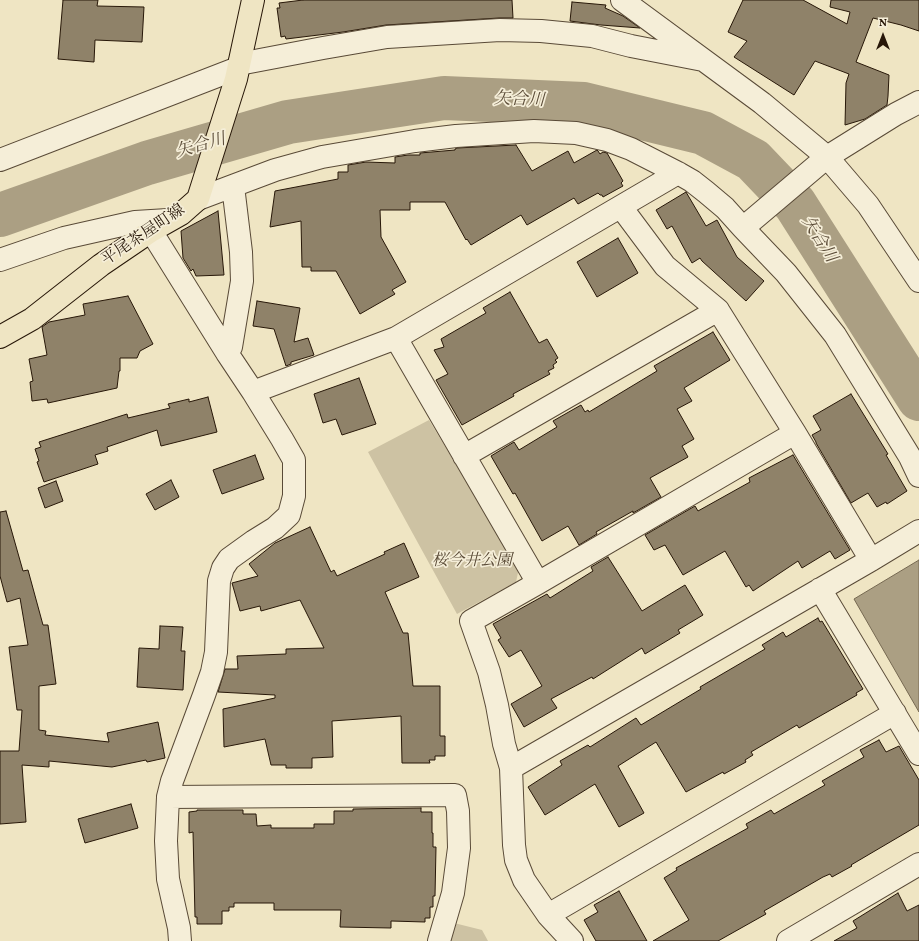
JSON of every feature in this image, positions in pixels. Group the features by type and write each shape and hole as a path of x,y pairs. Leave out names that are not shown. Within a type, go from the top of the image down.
{"main road":[{"name":"平尾茶屋町線","path":"0,337 32,319 101,265 151,231 181,214 198,199 238,70 253,0"}],"street":[{"path":"622,0 762,103 868,205 919,281"},
{"path":"0,160 238,70 323,48 387,37 500,30 542,31 592,36 631,46 703,60"},
{"path":"747,224 822,161 896,114 919,102"},
{"path":"198,199 282,168 322,157 415,141 456,136 534,131 576,133 607,140 631,149 692,181 747,224 835,335 910,457 919,476"},
{"path":"253,392 396,338 678,173"},
{"path":"227,353 231,347 242,281 234,186"},
{"path":"621,207 665,266 718,310 871,560"},
{"path":"0,260 64,238 135,222 171,220"},
{"path":"151,231 253,392 294,460 294,496 289,515 275,528 229,559 223,568 219,581 216,652 212,672 172,781 168,797 166,841 168,879 179,928 180,941"},
{"path":"464,456 718,310"},
{"path":"396,338 538,583"},
{"path":"572,941 548,915 524,880 516,860 511,768 504,744 489,672 471,621 794,433"},
{"path":"511,768 919,531"},
{"path":"820,589 919,754"},
{"path":"548,915 895,713"},
{"path":"168,797 455,795 458,811 459,848 453,893 439,941"},
{"path":"788,941 919,864"}],"green space":[{"name":"桜今井公園","path":"429,420 519,568 516,582 457,614 368,452"},
{"path":"454,923 482,930 488,941 446,941"}],"shaded area":[{"path":"919,560 919,712 854,599"}],"building":[{"path":"63,0 98,0 97,6 144,7 142,42 95,40 94,62 58,59"},
{"path":"303,0 512,0 513,18 386,25 286,39 285,36 281,37 277,8 280,8 279,3"},
{"path":"743,0 803,0 847,24 850,12 830,7 831,0 919,0 919,31 873,18 856,62 889,75 887,105 865,119 845,125 846,83 849,74 815,61 794,95 734,57 747,41 728,32"},
{"path":"572,2 606,5 605,8 623,16 640,28 570,21"},
{"path":"516,145 532,171 568,151 574,163 597,150 600,154 603,152 607,153 623,181 621,183 623,186 603,197 598,193 578,204 574,198 527,225 521,215 471,245 467,239 466,240 445,202 410,202 410,210 380,210 381,237 406,282 392,290 395,294 360,314 336,271 311,271 311,267 302,267 301,221 270,227 275,191 338,179 338,172 348,172 348,165 366,162 395,163 395,157 455,150 457,148"},
{"path":"686,192 706,226 717,220 737,257 764,281 746,301 700,258 692,263 672,226 667,229 656,210"},
{"path":"218,211 224,275 196,276 193,269 191,271 183,258 181,231"},
{"path":"618,238 638,273 597,297 577,262"},
{"path":"510,292 539,343 547,339 558,358 555,360 557,362 553,365 554,368 548,371 550,374 513,394 514,396 462,425 436,380 448,374 434,350 444,347 441,339 486,313 483,308"},
{"path":"128,296 153,344 140,351 137,358 120,358 120,371 117,388 48,403 47,399 32,401 30,382 33,381 29,359 47,355 42,327 49,322 85,315 83,304"},
{"path":"257,301 300,308 294,342 308,338 314,355 291,362 291,364 286,366 274,329 253,326"},
{"path":"713,332 730,360 684,388 692,401 677,409 694,439 682,446 688,457 650,478 661,497 596,532 597,534 579,545 568,526 542,541 515,493 513,494 491,456 514,442 519,450 557,427 553,421 581,405 585,412 588,410 589,412 657,371 654,366"},
{"path":"359,378 376,424 342,435 336,419 323,423 314,394"},
{"path":"851,394 888,454 886,455 907,491 887,504 886,502 877,507 868,493 851,503 812,435 821,430 813,416"},
{"path":"208,397 217,432 161,446 157,430 107,447 108,451 95,455 98,464 44,482 37,462 39,461 35,449 41,447 39,442 127,414 128,418 170,408 168,404 189,399 189,402"},
{"path":"255,455 264,479 222,494 213,470"},
{"path":"793,455 850,550 835,559 830,551 802,568 798,561 753,591 749,585 746,587 725,551 683,575 665,545 654,550 645,535 695,506 698,511 750,482 749,478"},
{"path":"171,480 179,497 155,510 146,494"},
{"path":"56,481 63,501 45,508 38,488"},
{"path":"6,511 23,571 28,570 43,625 48,625 56,684 39,686 39,730 46,731 45,735 109,742 107,733 158,722 165,758 147,762 146,760 112,767 49,761 49,767 22,765 26,822 0,824 0,751 19,751 22,710 17,710 9,647 28,645 20,598 7,602 0,576 0,512"},
{"path":"310,527 331,572 334,570 337,576 385,554 384,552 404,543 419,577 385,592 403,633 408,633 413,686 440,686 440,736 445,736 445,756 435,756 435,760 429,760 430,763 402,763 401,716 332,721 333,757 312,758 312,768 286,768 286,765 271,765 265,739 224,747 223,709 275,698 275,695 218,692 225,669 238,669 237,656 286,654 286,649 324,648 300,600 261,611 260,606 240,611 232,583 258,576 249,564 275,543"},
{"path":"608,557 642,611 685,585 703,615 678,630 680,633 645,654 642,648 593,679 592,677 551,699 557,708 524,727 511,704 542,686 521,650 509,657 498,640 501,638 493,624 547,594 550,598 593,571 591,567"},
{"path":"818,618 820,622 822,621 863,689 856,693 857,695 799,728 797,725 751,752 753,755 745,760 746,762 724,774 723,772 686,792 656,742 618,766 644,813 619,827 595,784 545,815 528,787 562,765 560,761 588,745 590,747 636,718 641,725 701,689 700,687 765,649 762,645 783,632 786,637"},
{"path":"160,626 183,627 181,651 185,651 183,690 137,687 139,648 159,649"},
{"path":"879,740 886,752 899,746 919,780 919,825 851,865 852,866 832,877 830,874 823,877 764,911 766,914 718,941 653,941 689,920 664,878 677,870 676,868 748,828 746,824 771,810 774,814 825,785 822,781 864,757 860,750"},
{"path":"131,804 138,828 85,843 78,819"},
{"path":"421,808 421,812 432,812 433,847 436,847 435,896 433,896 433,907 430,907 430,918 425,918 425,922 391,921 391,928 340,927 341,910 274,910 274,903 234,903 234,907 229,907 229,911 222,911 222,924 197,924 197,917 195,917 193,832 189,833 189,812 197,810 243,810 243,814 256,814 257,826 271,825 271,828 314,828 314,824 334,824 334,811 353,811 353,809"},
{"path":"619,891 647,941 596,941 584,920 598,912 594,905"},
{"path":"898,893 907,911 919,905 919,941 834,941 857,928 853,921"}],"waterway":[{"name":"矢合川","path":"0,215 147,163 288,122 444,98 584,104 703,133 753,160 795,204 919,399"}]}
